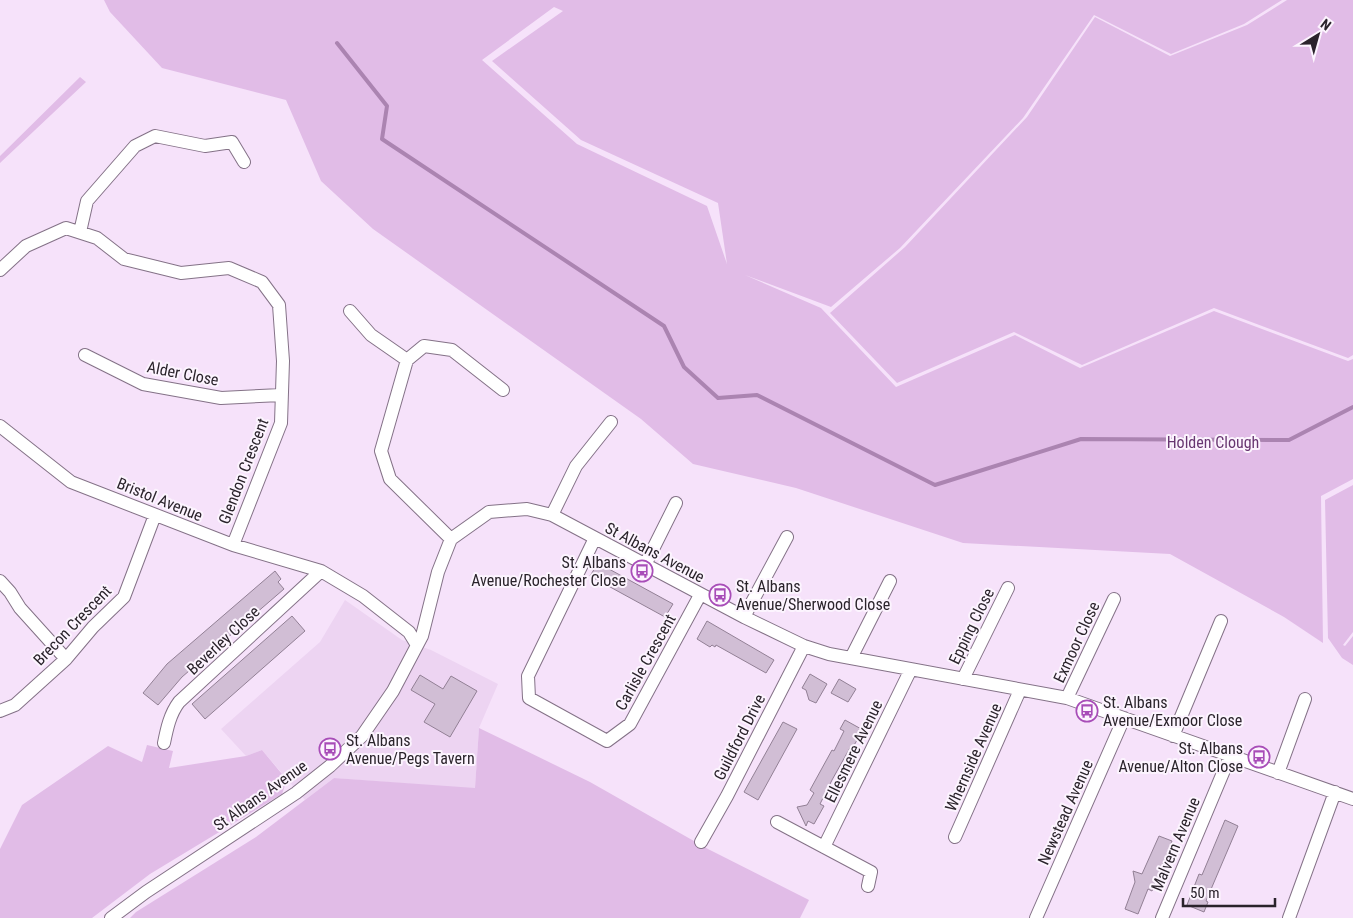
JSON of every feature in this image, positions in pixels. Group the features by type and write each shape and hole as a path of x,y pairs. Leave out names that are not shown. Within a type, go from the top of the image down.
{"street":[{"path":"80,232 87,201 135,146 155,136 205,146 232,142 244,162"},
{"name":"Glendon Crescent","path":"0,270 26,246 66,228 97,238 124,258 181,273 229,268 262,282 279,305 283,361 281,423 232,545"},
{"path":"350,311 370,335 407,360"},
{"path":"451,539 390,479 381,451 407,360 424,346 452,350 502,390"},
{"name":"Alder Close","path":"85,355 143,384 220,398 281,395"},
{"path":"552,515 576,466 611,422"},
{"name":"Bristol Avenue","path":"0,426 71,482 232,545 321,571 363,596 409,632 417,645"},
{"path":"645,564 676,503"},
{"name":"St Albans Avenue","path":"111,918 146,892 296,793 330,766 362,736 393,692 422,636 438,572 451,539 489,512 527,509 552,515 744,618 804,646 829,654 1067,698 1353,799"},
{"name":"Brecon Crescent","path":"0,711 15,705 66,659 124,597 155,515"},
{"path":"744,618 787,537"},
{"name":"Carlisle Crescent","path":"595,538 528,676 529,698 607,741 630,724 700,594"},
{"name":"Beverley Close","path":"164,743 168,722 179,702 321,571"},
{"path":"0,581 20,608 66,659"},
{"path":"851,658 890,581"},
{"name":"Epping Close","path":"963,679 1008,588"},
{"name":"Exmoor Close","path":"1067,698 1114,599"},
{"path":"1173,736 1221,620"},
{"name":"Guildford Drive","path":"701,842 727,796 804,646"},
{"name":"Ellesmere Avenue","path":"824,847 911,669"},
{"name":"Whernside Avenue","path":"955,837 1020,690"},
{"path":"1278,772 1305,700"},
{"name":"Newstead Avenue","path":"1036,918 1124,718"},
{"name":"Malvern Avenue","path":"1162,918 1230,756"},
{"path":"1289,918 1335,792"},
{"path":"777,822 871,872 868,886"}],"shaded area":[{"path":"345,600 402,640 431,650 498,684 479,728 475,789 334,778 305,800 262,750 246,756 221,729 320,642"}],"green space":[{"name":"Holden Clough","path":"104,0 1282,0 1244,24 1171,54 1094,15 1023,118 900,248 831,307 745,275 821,308 896,387 1015,335 1080,368 1214,311 1348,361 1353,359 1353,479 1321,496 1323,643 1284,617 1170,554 963,543 796,488 693,464 641,419 373,229 321,181 286,100 162,68 110,12","holes":["554,7 563,11 492,61 581,140 718,203 727,264 707,206 577,144 482,60"]},
{"path":"1287,0 1353,0 1353,355 1348,358 1214,308 1082,365 1014,332 897,383 830,313 905,247 1027,117 1095,17 1170,56 1247,25"},
{"path":"80,77 86,82 0,163 0,156"},
{"path":"1353,485 1353,632 1343,645 1345,646 1353,636 1353,665 1342,658 1328,638 1325,500"},
{"path":"479,728 590,782 708,849 809,900 800,918 130,918 136,912 256,837 334,778 475,788"},
{"path":"147,745 173,751 169,768 246,756 262,750 287,780 282,794 150,874 92,918 0,918 0,849 22,805 108,746 142,762"}],"building":[{"path":"598,563 673,604 665,617 590,576"},
{"path":"275,571 281,579 278,582 284,589 182,677 158,705 143,693 167,664"},
{"path":"292,616 305,631 205,719 192,704"},
{"path":"707,621 774,660 766,673 716,645 715,647 712,645 710,647 697,639"},
{"path":"810,674 827,684 816,703 809,700 806,690 802,688"},
{"path":"420,675 443,689 451,676 477,691 450,737 424,722 435,704 411,690"},
{"path":"839,679 856,689 848,702 831,693"},
{"path":"845,720 863,730 853,747 851,746 832,780 820,804 824,806 814,824 808,821 806,826 797,807 807,805 814,793 810,790 844,731 840,729"},
{"path":"783,722 797,729 758,800 744,792"},
{"path":"1225,820 1238,826 1206,901 1208,902 1204,912 1187,905 1199,874 1202,875"},
{"path":"1159,836 1172,841 1152,891 1148,889 1138,914 1125,909 1135,882 1133,871 1142,874"}],"waterway":[{"path":"337,43 387,106 382,139 664,326 684,367 718,398 757,395 935,485 1081,439 1289,440 1353,407"}],"place":[{"name":"St. Albans Avenue/Rochester Close","path":"642,571"},
{"name":"St. Albans Avenue/Sherwood Close","path":"720,595"},
{"name":"St. Albans Avenue/Exmoor Close","path":"1087,711"},
{"name":"St. Albans Avenue/Pegs Tavern","path":"330,749"},
{"name":"St. Albans Avenue/Alton Close","path":"1259,757"}]}
